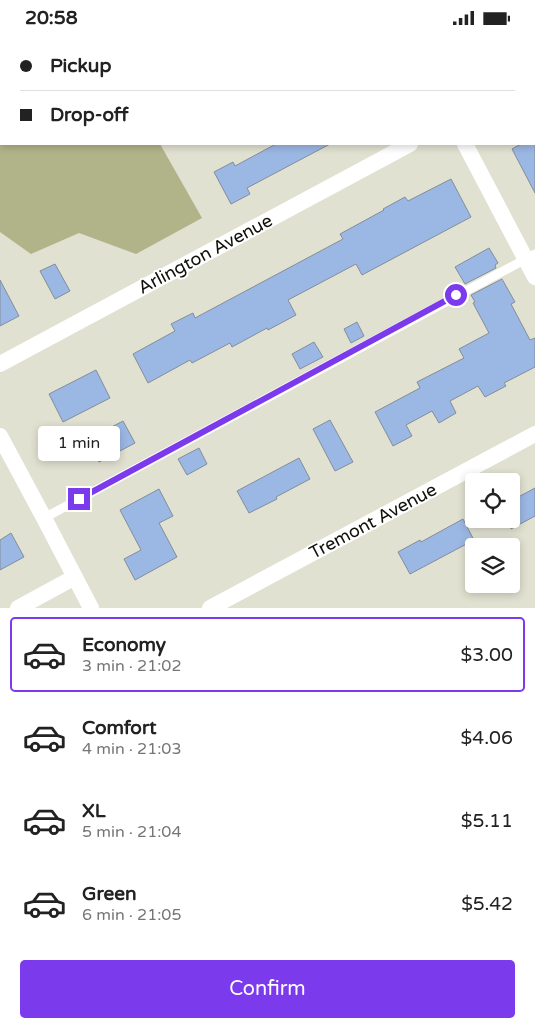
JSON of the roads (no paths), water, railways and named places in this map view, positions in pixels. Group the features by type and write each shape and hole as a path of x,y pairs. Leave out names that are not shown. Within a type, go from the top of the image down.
{"street":[{"name":"Arlington Avenue","path":"0,364 408,145"},
{"path":"466,145 530,256 535,277"},
{"name":"Tremont Avenue","path":"210,608 535,434"},
{"path":"0,436 91,608"},
{"path":"18,608 75,577"}],"lane":[{"path":"44,518 530,256"}]}
